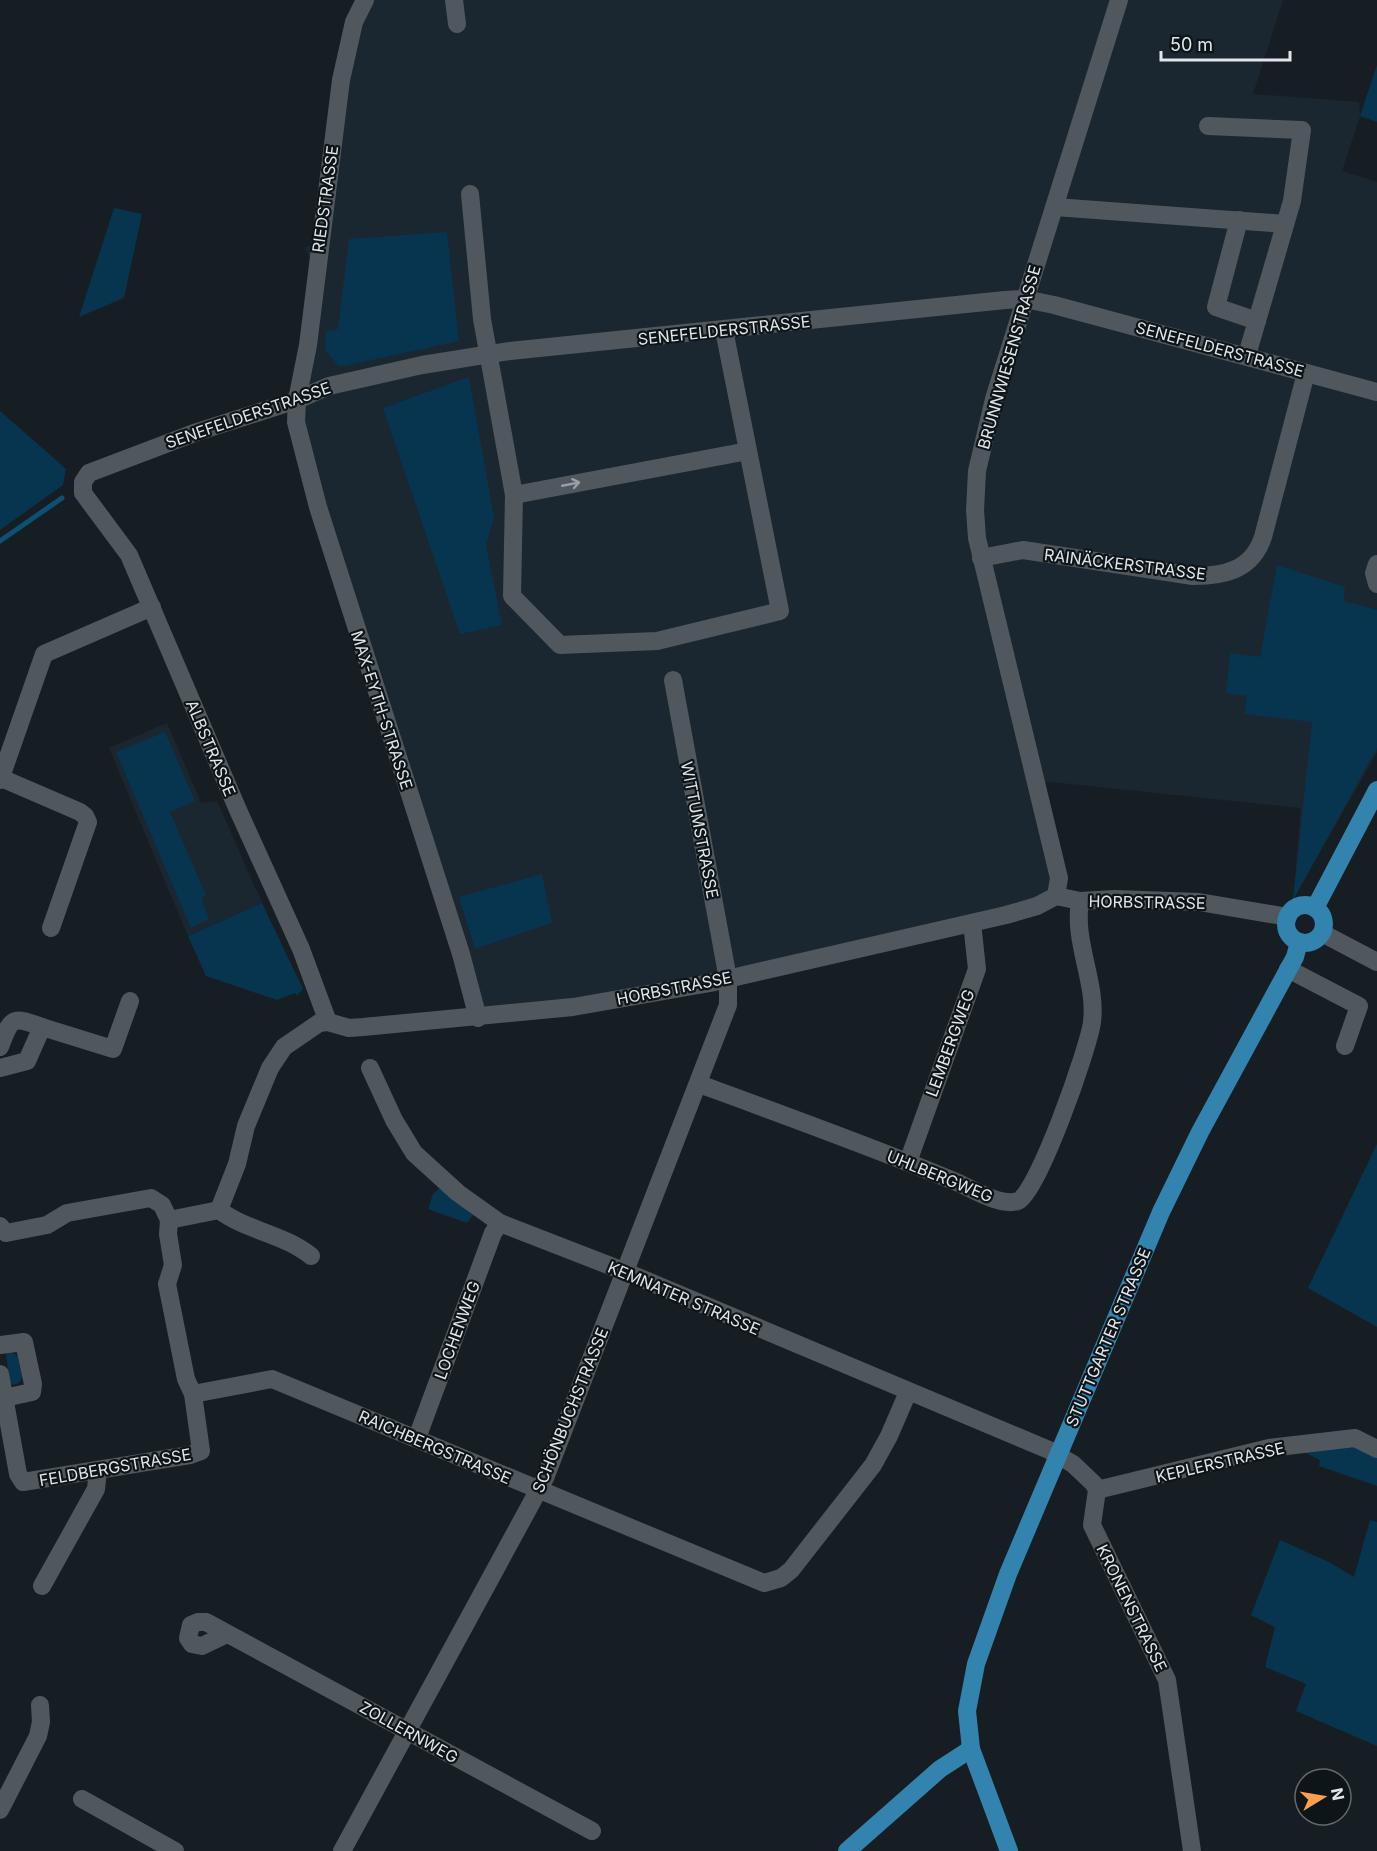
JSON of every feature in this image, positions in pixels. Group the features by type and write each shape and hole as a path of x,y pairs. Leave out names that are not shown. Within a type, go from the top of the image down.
{"main road":[{"path":"1315,908 1377,790"},
{"path":"1302,906 1315,908 1324,922 1322,933 1310,943 1299,942 1287,929 1288,917 1291,912 1302,906"},
{"name":"STUTTGARTER STRASSE","path":"1009,1851 971,1749 967,1711 976,1664 1008,1574 1179,1174 1288,969 1299,942"},
{"path":"848,1851 940,1769 971,1749"}],"street":[{"name":"RIEDSTRASSE","path":"297,400 308,345 341,80 354,22 365,0"},
{"path":"454,0 457,24"},
{"name":"BRUNNWIESENSTRASSE","path":"1056,896 1059,878 981,558 975,510 977,471 994,399 1119,0"},
{"path":"1208,126 1302,130 1292,201 1247,355"},
{"path":"470,194 487,354 514,495 512,596 560,645 657,642 780,611 724,330"},
{"path":"1055,207 1285,224"},
{"path":"1239,220 1216,308 1257,321"},
{"name":"SENEFELDERSTRASSE","path":"83,482 89,473 106,465 197,432 297,400 329,386 422,365 487,354 1025,299 1247,355 1377,392"},
{"name":"RAINÄCKERSTRASSE","path":"981,558 1023,550 1193,576 1220,575 1243,566 1252,558 1263,537 1306,373"},
{"name":"MAX-EYTH-STRASSE","path":"297,400 296,422 318,507 461,954 478,1018"},
{"path":"514,495 748,451"},
{"name":"ALBSTRASSE","path":"83,482 83,493 123,543 152,607 238,810 304,957 316,987 323,1019"},
{"path":"1377,564 1374,573 1377,584"},
{"path":"51,928 88,822 80,812 0,779 44,654 152,607"},
{"name":"WITTUMSTRASSE","path":"673,680 728,979"},
{"name":"HORBSTRASSE","path":"323,1019 349,1028 363,1028 478,1018 584,1005 728,979 972,923 1037,906 1056,896 1080,900 1115,898 1199,902 1288,917"},
{"name":"UHLBERGWEG","path":"699,1084 1008,1202 1025,1198 1031,1190 1071,1093 1092,1023 1092,1003 1079,935 1080,900"},
{"name":"LEMBERGWEG","path":"908,1162 977,969 972,923"},
{"path":"1322,933 1377,962"},
{"path":"1288,969 1359,1006 1345,1046"},
{"name":"SCHÖNBUCHSTRASSE","path":"342,1851 538,1490 699,1084 728,1005 728,979"},
{"path":"0,1047 8,1024 12,1021 23,1020 113,1049 130,1001"},
{"path":"219,1210 237,1164 246,1126 270,1068 284,1047 323,1019"},
{"path":"0,1068 27,1061 42,1027"},
{"name":"KEMNATER STRASSE","path":"370,1068 394,1120 414,1153 458,1193 500,1224 626,1272 1059,1455"},
{"path":"0,1226 6,1233 21,1231 51,1224 67,1213 151,1198 162,1205 169,1220 219,1210"},
{"path":"219,1210 230,1219 296,1245 311,1256"},
{"name":"FELDBERGSTRASSE","path":"0,1374 18,1474 23,1482 198,1453 201,1450 201,1442 193,1394 186,1379 168,1290 168,1279 173,1265 168,1234 169,1220"},
{"name":"LOCHENWEG","path":"417,1438 493,1233 500,1224"},
{"path":"0,1345 24,1342 33,1389 28,1394 4,1398"},
{"name":"RAICHBERGSTRASSE","path":"193,1394 272,1379 755,1580 772,1581 791,1570 856,1489 882,1450 908,1392"},
{"name":"KEPLERSTRASSE","path":"1097,1490 1269,1448 1355,1438 1377,1449"},
{"path":"1059,1455 1091,1479 1097,1490"},
{"path":"42,1586 96,1489 98,1470"},
{"name":"KRONENSTRASSE","path":"1097,1490 1092,1525 1167,1680 1192,1851"},
{"name":"ZOLLERNWEG","path":"227,1634 592,1831"},
{"path":"0,1810 38,1736 41,1722 40,1705"},
{"path":"82,1799 176,1851"}],"shaded area":[{"path":"365,0 1283,0 1253,94 1359,102 1360,116 1342,171 1377,182 1377,752 1293,900 1301,808 1051,782 1033,783 1057,880 1050,897 742,972 481,1015 301,436 315,269 305,248 319,239"},
{"path":"1377,65 1377,122 1360,116"},
{"path":"114,208 142,214 124,298 79,317"},
{"path":"447,232 459,341 339,367 325,349 326,331 338,329 349,239"},
{"path":"469,377 494,518 486,545 502,625 460,634 383,408"},
{"path":"0,411 66,469 63,485 0,530"},
{"path":"1277,565 1345,587 1344,601 1377,610 1377,748 1293,900 1312,722 1245,714 1247,696 1226,693 1230,653 1260,657"},
{"path":"167,723 201,803 217,801 262,903 188,936 109,748"},
{"path":"165,732 195,801 170,812 206,895 201,898 209,919 191,928 116,752"},
{"path":"542,874 552,923 475,949 459,897"},
{"path":"262,903 303,989 297,996 295,993 277,1000 206,976 188,936"},
{"path":"1377,1144 1377,1327 1308,1288"},
{"path":"440,1188 475,1212 467,1223 428,1209 433,1194"},
{"path":"11,1352 18,1356 22,1377 19,1383 13,1385 9,1382 6,1353"},
{"path":"1357,1447 1377,1456 1377,1486 1319,1466 1320,1460 1304,1452"},
{"path":"1370,1520 1377,1522 1377,1746 1296,1711 1306,1684 1265,1667 1275,1627 1251,1615 1280,1540 1331,1563 1354,1577"}],"waterway":[{"path":"0,541 62,498"}]}
